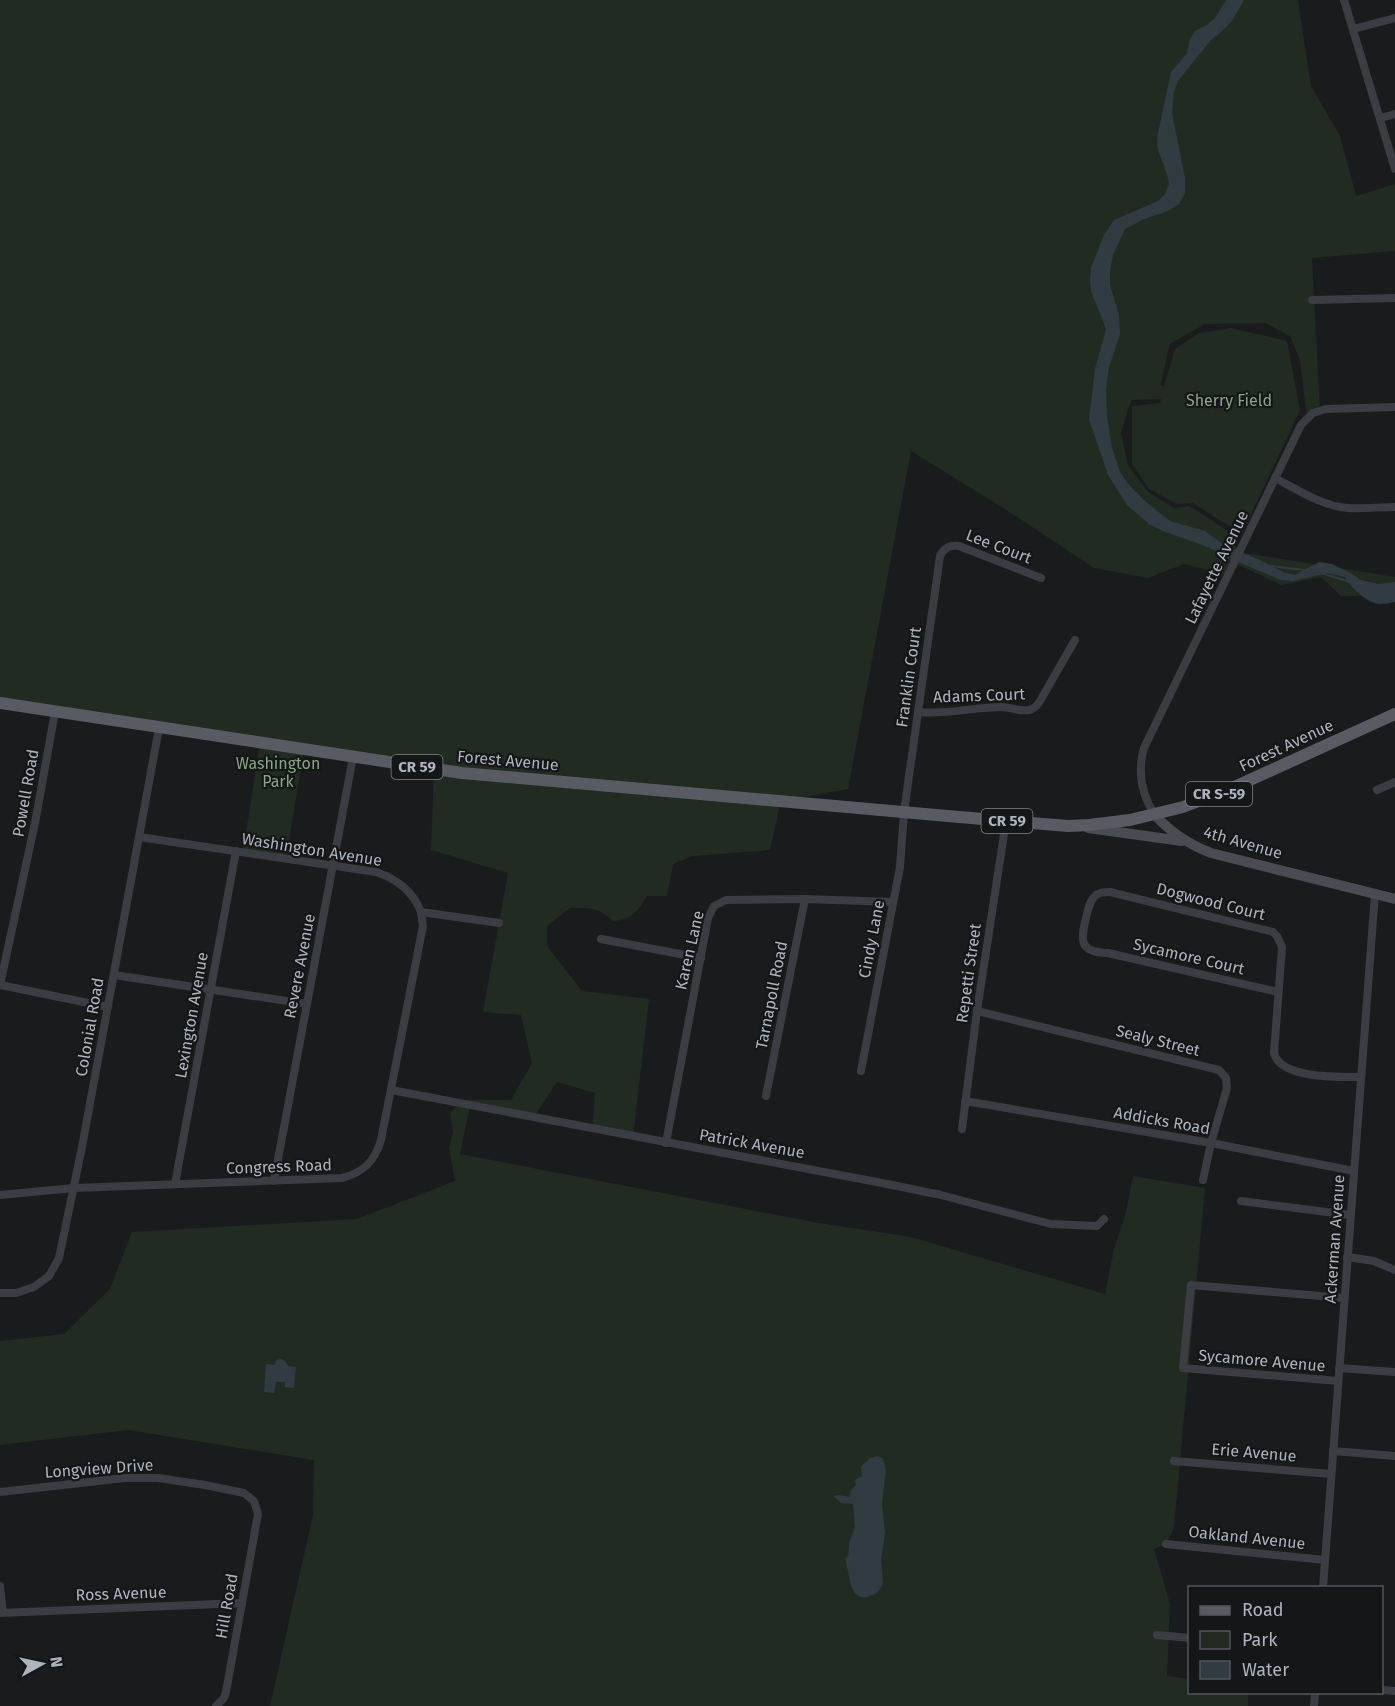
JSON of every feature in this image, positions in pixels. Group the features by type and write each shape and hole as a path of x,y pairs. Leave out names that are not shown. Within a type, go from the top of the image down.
{"main road":[{"name":"Forest Avenue","path":"0,703 462,773 904,812"},
{"name":"Forest Avenue","path":"1155,815 1230,789 1395,714"},
{"name":"CR 59","path":"904,812 1068,826 1110,824 1155,815"},
{"name":"4th Avenue","path":"1155,815 1173,834 1211,853 1395,899"},
{"path":"1068,826 1185,842"}],"street":[{"path":"1344,0 1395,169"},
{"path":"1353,29 1395,18"},
{"path":"1380,118 1395,114"},
{"path":"1312,300 1395,298"},
{"name":"Lafayette Avenue","path":"1155,815 1141,785 1140,766 1144,748 1298,429 1313,413 1326,409 1395,407"},
{"path":"1275,478 1316,499 1336,506 1395,507"},
{"name":"Lee Court","path":"946,548 958,546 1041,578"},
{"name":"Franklin Court","path":"904,812 940,556 946,548"},
{"name":"Adams Court","path":"918,712 950,713 1003,707 1033,709 1040,701 1075,640"},
{"name":"Powell Road","path":"0,985 35,823 55,712"},
{"name":"Colonial Road","path":"0,1293 25,1291 34,1287 49,1276 59,1258 159,728"},
{"name":"Revere Avenue","path":"274,1181 353,757"},
{"path":"1377,790 1395,782"},
{"name":"Cindy Lane","path":"861,1071 900,867 904,812"},
{"name":"Repetti Street","path":"962,1129 976,1011 1006,821"},
{"name":"Washington Avenue","path":"139,837 376,872 407,889 422,912"},
{"name":"Lexington Avenue","path":"175,1184 236,851"},
{"name":"Dogwood Court","path":"1093,952 1085,946 1082,934 1091,901 1099,893 1110,892 1273,932 1282,947 1274,1053 1278,1063 1282,1066 1328,1077 1361,1077"},
{"name":"Ackerman Avenue","path":"1323,1586 1375,893"},
{"name":"Karen Lane","path":"666,1143 710,912 720,902 726,900 893,902"},
{"name":"Tarnapoll Road","path":"766,1096 805,900"},
{"path":"422,912 499,923"},
{"name":"Congress Road","path":"0,1195 74,1188 342,1178 362,1171 378,1150 423,926 422,912"},
{"path":"601,939 701,958"},
{"name":"Sycamore Court","path":"1093,952 1108,953 1278,992"},
{"path":"114,975 307,1004"},
{"path":"0,985 108,1007"},
{"name":"Sealy Street","path":"976,1011 1219,1070 1226,1078 1227,1088 1203,1180"},
{"name":"Patrick Avenue","path":"391,1090 894,1185 1051,1224 1097,1226 1104,1220"},
{"name":"Addicks Road","path":"965,1101 1211,1143 1354,1171"},
{"path":"1241,1201 1350,1215"},
{"path":"1347,1257 1374,1261 1395,1270"},
{"name":"Sycamore Avenue","path":"1338,1381 1183,1368 1191,1285 1344,1298"},
{"path":"1339,1368 1395,1372"},
{"path":"1333,1451 1395,1456"},
{"name":"Erie Avenue","path":"1174,1461 1331,1474"},
{"name":"Longview Drive","path":"0,1492 125,1478 158,1478 244,1493 254,1501 258,1515"},
{"name":"Hill Road","path":"218,1704 226,1692 258,1515"},
{"name":"Oakland Avenue","path":"1166,1544 1325,1560"},
{"path":"0,1586 1,1613"},
{"name":"Ross Avenue","path":"1,1613 242,1603"},
{"path":"1158,1635 1188,1638"}],"green space":[{"path":"0,0 1298,0 1311,86 1340,136 1356,196 1395,184 1395,251 1312,258 1320,411 1307,419 1300,360 1290,336 1265,323 1205,324 1170,344 1160,386 1164,386 1175,349 1199,333 1231,328 1287,341 1300,410 1242,534 1193,503 1177,504 1149,489 1132,464 1132,406 1160,403 1161,399 1131,400 1121,433 1128,465 1147,491 1174,508 1189,506 1231,533 1238,552 1395,577 1395,595 1341,596 1321,577 1281,585 1235,563 1227,575 1184,564 1148,578 1094,568 911,451 848,789 781,801 770,850 693,856 673,864 667,896 647,896 630,917 613,921 593,909 570,908 547,926 547,946 582,991 649,999 633,1137 592,1129 595,1093 557,1082 533,1118 470,1106 460,1154 819,1223 911,1237 1105,1294 1133,1176 1205,1188 1174,1528 1166,1544 1154,1549 1170,1604 1167,1676 1188,1679 1188,1694 1248,1694 1248,1706 270,1706 313,1515 314,1460 128,1430 0,1445 0,1341 64,1334 110,1289 132,1232 357,1219 455,1181 449,1148 453,1133 450,1113 464,1100 511,1100 532,1063 521,1015 483,1012 508,873 431,850 434,769 304,749 286,859 243,852 260,743 0,703"}],"water":[{"path":"1226,0 1244,0 1232,21 1211,40 1178,81 1174,92 1172,113 1185,178 1185,193 1179,204 1168,211 1144,219 1125,229 1113,255 1110,285 1119,315 1120,334 1109,367 1106,389 1107,417 1112,448 1120,472 1129,485 1170,521 1205,531 1224,545 1285,573 1295,575 1319,562 1332,564 1361,580 1378,584 1395,582 1395,602 1380,604 1370,601 1355,590 1345,577 1327,573 1293,581 1281,580 1208,547 1149,524 1127,505 1108,475 1089,419 1095,369 1106,329 1091,291 1091,268 1104,235 1114,220 1158,201 1165,194 1169,184 1158,150 1157,138 1171,72 1187,53 1190,39 1195,31 1215,18"},
{"path":"281,1359 288,1366 296,1367 294,1388 285,1387 285,1382 276,1382 274,1393 264,1392 266,1364 274,1365 277,1360"},
{"path":"878,1456 883,1459 886,1470 882,1504 885,1533 881,1560 883,1583 875,1594 863,1597 854,1591 851,1585 845,1559 848,1556 849,1543 855,1527 853,1504 841,1503 833,1496 849,1497 856,1485 855,1480 862,1476 861,1467 870,1458"}],"waterway":[{"path":"1271,566 1304,570"},
{"path":"1321,573 1350,582"}],"park label":[{"name":"Sherry Field","path":"1229,400"},
{"name":"Washington Park","path":"278,772"}]}
